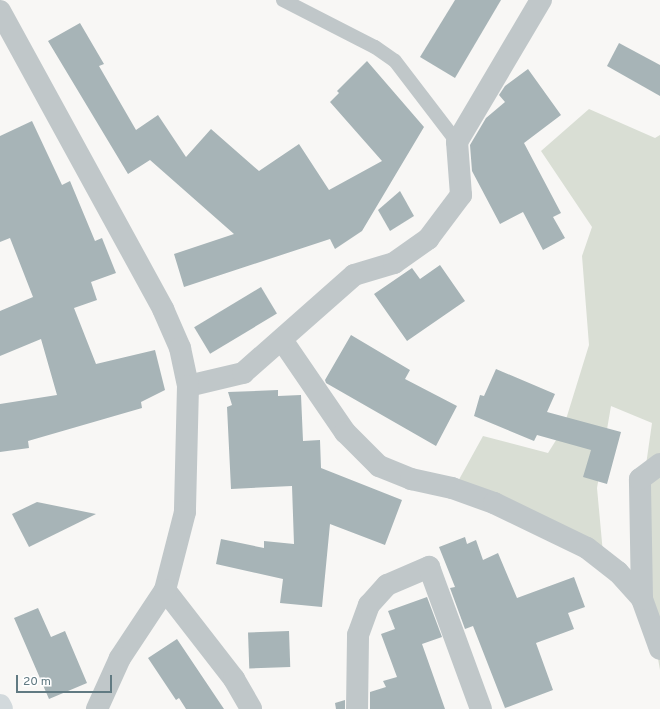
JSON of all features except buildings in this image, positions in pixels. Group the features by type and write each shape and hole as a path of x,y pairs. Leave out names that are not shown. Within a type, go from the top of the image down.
{"main road":[{"path":"0,705 2,709"}],"street":[{"path":"188,386 243,373 354,275 394,263 428,239 461,195 457,142 541,0"},
{"path":"0,11 164,309 180,348 188,386 185,512 165,590 120,658 97,709"},
{"path":"282,340 345,432 379,466 411,479 452,488 494,503 586,548 618,572 642,599"},
{"path":"660,464 640,479 642,599 660,649"},
{"path":"357,709 358,635 369,604 387,585 429,567 481,709"},
{"path":"165,590 234,679 251,709"}],"lane":[{"path":"284,0 375,47 395,61 457,142"}],"shaded area":[{"path":"589,109 655,138 660,135 660,670 636,535 652,423 611,406 597,488 604,564 456,485 483,436 548,453 563,429 589,345 582,256 592,227 541,151"}]}
